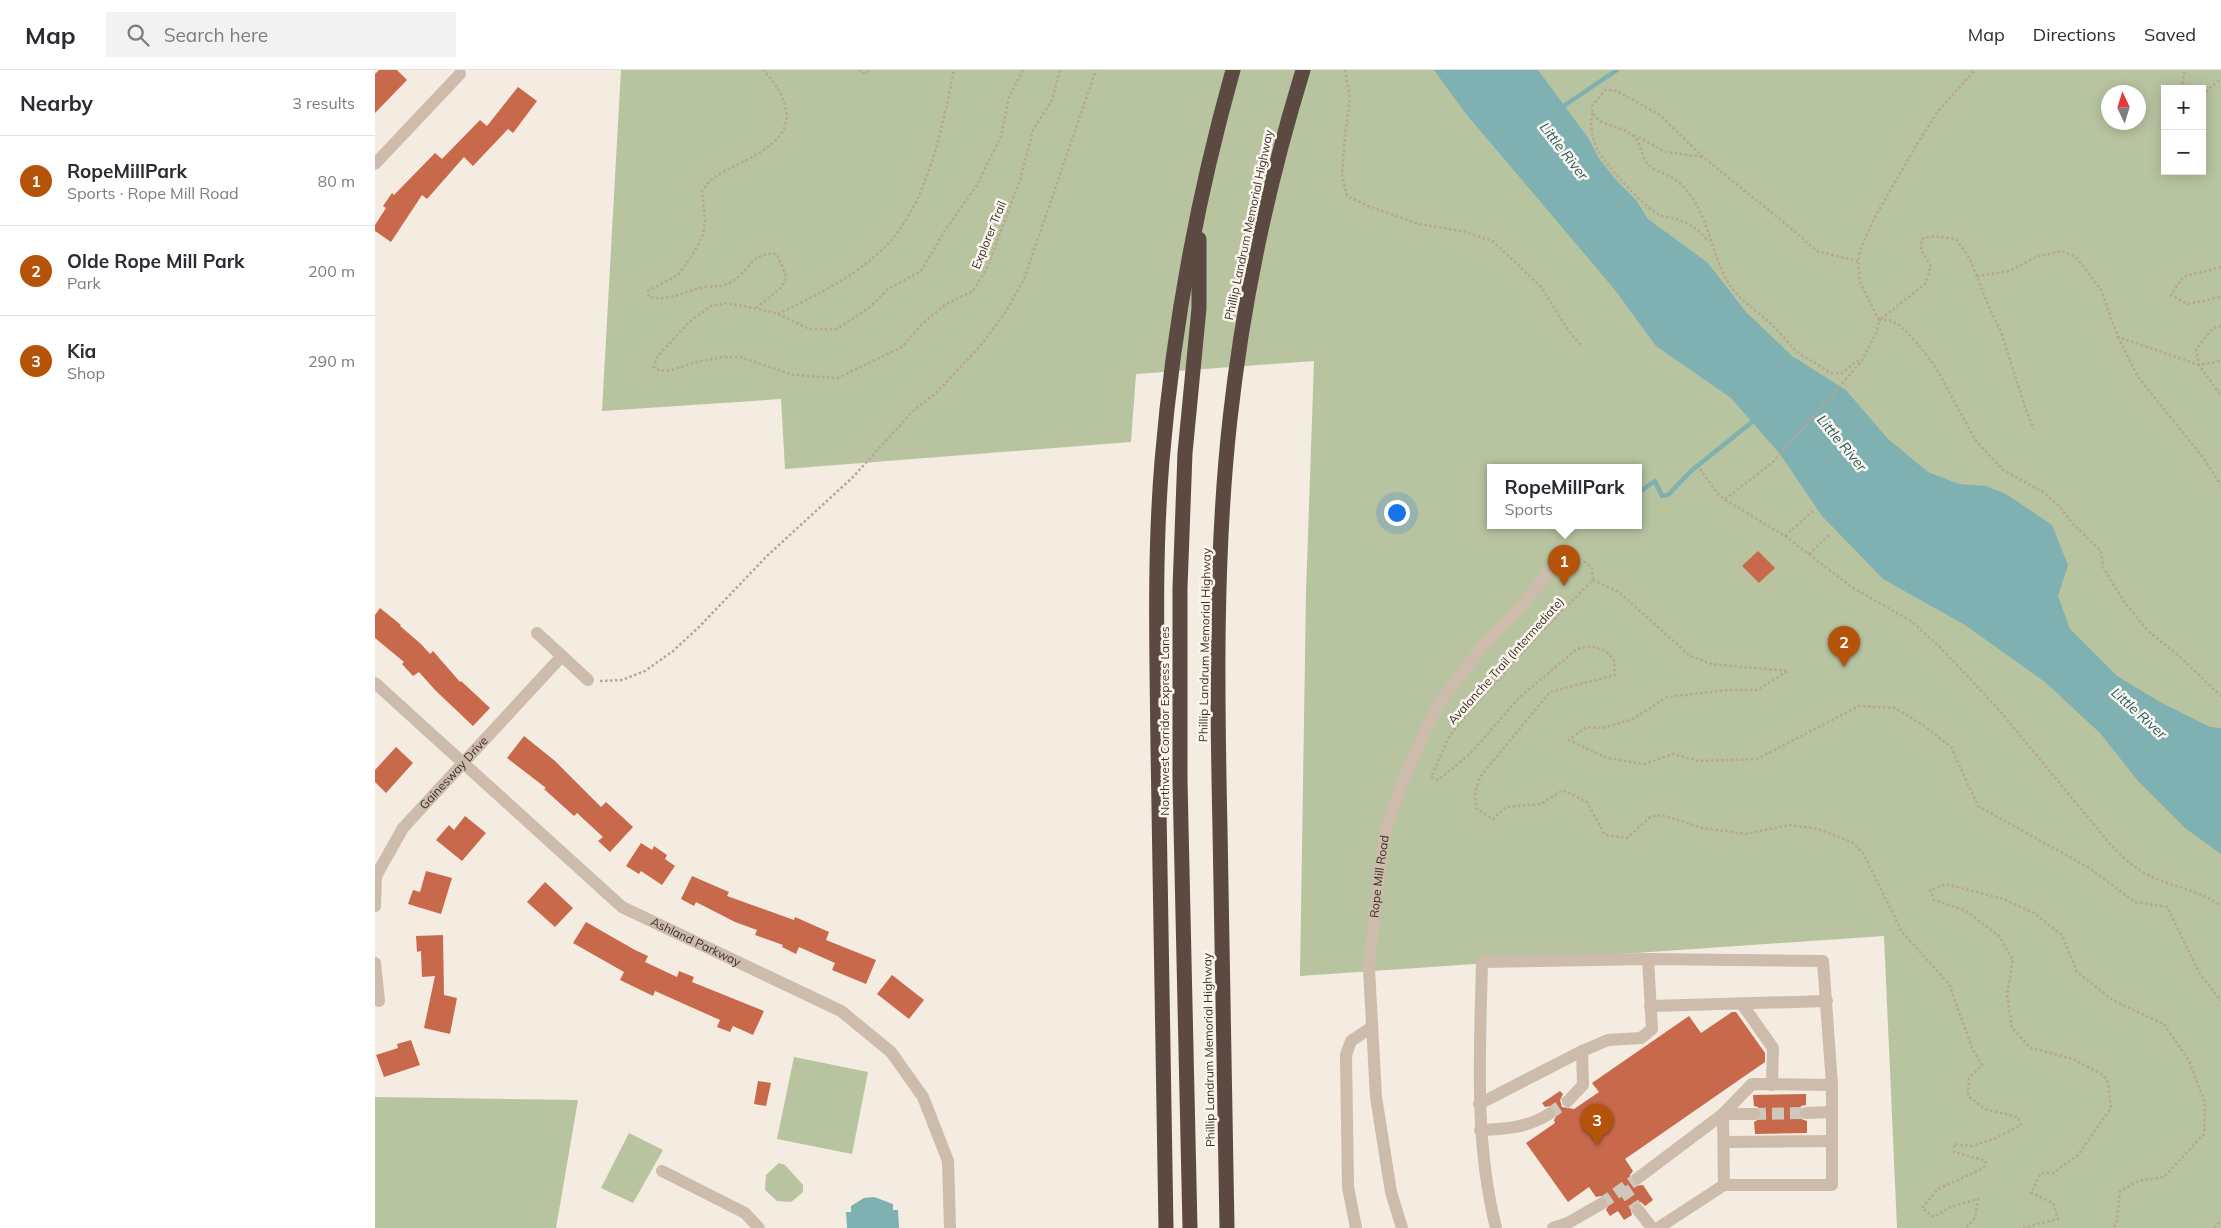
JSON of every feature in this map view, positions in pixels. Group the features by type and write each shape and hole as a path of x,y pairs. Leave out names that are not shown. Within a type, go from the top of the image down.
{"highway":[{"path":"1166,1228 1159,854 1157,550 1168,407 1181,306 1198,215 1233,70"},
{"name":"Phillip Landrum Memorial Highway","path":"1227,1228 1219,756 1219,594 1223,507 1230,421 1240,339 1269,190 1287,120 1303,70"},
{"name":"Northwest Corridor Express Lanes","path":"1190,1228 1180,780 1180,588 1185,452 1199,308 1200,259 1198,215"}],"street":[{"path":"375,164 460,74"},
{"name":"Rope Mill Road","path":"1402,1228 1391,1192 1376,1097 1369,969 1378,881 1386,829 1405,775 1437,706 1481,647 1522,605 1548,573"},
{"path":"537,634 589,680"},
{"name":"Gainesway Drive","path":"375,906 376,876 403,828 562,656"},
{"name":"Ashland Parkway","path":"375,683 622,907 841,1011 891,1052 923,1097 948,1161 949,1228"},
{"path":"1479,1104 1582,1051 1608,1040 1641,1038 1652,1029 1648,959"},
{"path":"1495,1228 1487,1193 1480,1130 1482,962 1648,959 1823,961 1832,1085 1832,1185 1724,1186 1658,1228"},
{"path":"375,963 379,1001"},
{"path":"1650,1006 1827,1001"},
{"path":"1742,1004 1773,1048 1772,1084"},
{"path":"1356,1228 1348,1187 1345,1055 1351,1041 1372,1027"},
{"path":"1568,1101 1583,1085 1582,1051"},
{"path":"1638,1178 1723,1114 1752,1084 1832,1085"},
{"path":"1806,1113 1832,1112"},
{"path":"1480,1130 1514,1129 1539,1120 1549,1114"},
{"path":"1723,1114 1754,1114"},
{"path":"1723,1114 1724,1186"},
{"path":"1724,1142 1832,1141"},
{"path":"663,1171 745,1213 759,1228"},
{"path":"1553,1228 1568,1223 1601,1204"},
{"path":"1638,1210 1652,1228"}],"path":[{"path":"756,308 782,287 786,276 777,254 767,253 756,258 734,281 723,286 706,287 667,299 649,297 648,292 679,274 693,254 703,235 705,220 702,191 709,182 758,153 775,141 783,131 788,119 783,96 763,70"},
{"path":"859,70 867,74 869,70"},
{"path":"779,315 845,278 885,246 908,216 919,192 943,126 954,70"},
{"name":"Explorer Trail","path":"1023,70 1009,97 1001,136 977,185 944,232 921,271 888,289 870,307 837,328 809,329 779,315 756,308 725,304 711,306 682,330 662,351 654,367 660,372 700,361 723,357 740,357 794,375 838,378 902,347 921,325 946,304 973,291 987,268 1020,180 1033,130 1052,100 1060,70"},
{"path":"589,680 623,680 645,672 673,651 699,627 768,555 853,476 912,412 937,392 981,345 1005,313 1024,279 1096,70"},
{"path":"1345,70 1350,99 1342,175 1347,196 1367,206 1419,224 1467,232 1494,242 1541,287 1568,330 1581,345"},
{"path":"1725,500 1772,463 1861,362 1877,331 1879,320 1860,282 1858,261 1860,250 1876,215 1938,111 1975,70"},
{"path":"2182,85 2184,73 2187,70"},
{"path":"2206,92 2221,79"},
{"path":"1601,85 1605,90 1617,91 1660,115 1703,158 1817,251 1858,261"},
{"path":"1605,90 1591,106 1590,124 1597,149 1649,208 1661,215 1683,221 1698,230 1711,244"},
{"path":"1592,114 1596,119 1608,126 1633,135 1666,152 1703,158"},
{"path":"1633,135 1641,148 1644,160 1649,166 1678,181 1699,207 1711,244 1730,286 1743,300 1770,322 1799,353 1820,364 1830,373 1842,374 1857,361 1861,362"},
{"path":"1879,320 1925,284 1931,266 1921,250 1922,239 1934,236 1957,239 1970,259 2001,332 2034,429"},
{"path":"1977,276 2010,271 2036,257 2061,252 2076,257 2101,290 2118,337 2138,377 2201,456 2221,486"},
{"path":"2221,267 2183,277 2171,295 2187,304 2221,297"},
{"path":"1879,320 1889,320 1898,324 1917,343 1935,366 1976,442 2003,470 2043,492 2060,507 2073,524 2101,551 2103,567 2123,600 2147,630 2179,656 2221,696"},
{"path":"2221,326 2213,328 2196,349 2199,365 2221,396"},
{"path":"2118,337 2199,365 2221,361"},
{"path":"1700,469 1717,493 1725,500 1785,536 1853,588 1911,621 1940,648 2000,711 2110,844 2126,860 2144,873 2196,891 2221,906"},
{"path":"1785,536 1813,511"},
{"path":"1809,554 1829,535"},
{"path":"1584,561 1592,568 1593,580 1619,592 1691,656 1712,664 1788,671 1757,690 1729,690 1667,697 1633,719 1603,728 1586,727 1569,740 1607,758 1645,764 1673,754 1699,761 1757,759 1859,706 1895,708 1923,725 1951,747 1978,806 2091,869 2135,902 2167,907 2200,974 2221,1001"},
{"name":"Avalanche Trail (Intermediate)","path":"1593,580 1543,630 1461,720 1449,737 1431,777 1438,780 1469,755 1519,698 1577,649 1591,646 1606,651 1613,660 1615,675 1550,692 1481,778 1475,792 1476,808 1493,819 1506,807 1541,804 1563,790 1587,802 1605,834 1627,838 1650,817 1661,815 1703,828 1747,834 1789,825 1818,829 1852,842 1863,853 1903,932 1949,984 1972,1048 1982,1065 1969,1078 1968,1096 1985,1109 2018,1117 2021,1125 1996,1138 1972,1146 1954,1144 1954,1152 1986,1161 1984,1168 1938,1189 1922,1208 1934,1217 1950,1207 1977,1198 1975,1218 1966,1228"},
{"path":"2023,1228 2058,1219 2053,1203 2031,1192 2041,1173 2053,1173 2078,1155 2111,1108 2108,1082 2103,1075 2073,1059 2031,1048 2012,1028 2007,995 2013,960 1999,936 1993,931 1966,911 1933,900 1930,890 1946,884 2003,898 2034,913 2061,935 2077,972 2113,1001 2165,1024 2189,1061 2205,1103 2204,1134 2164,1178 2138,1181 2120,1191 2117,1220 2114,1228"},
{"path":"2214,1228 2221,1220"}],"green space":[{"path":"621,70 2221,70 2221,1228 1897,1228 1884,936 1300,976 1306,593 1314,361 1136,374 1131,442 785,469 781,399 602,411"},
{"path":"794,1057 868,1072 852,1154 777,1139"},
{"path":"375,1097 578,1100 556,1228 375,1228"},
{"path":"629,1133 663,1150 633,1203 601,1188"},
{"path":"779,1163 785,1165 803,1185 803,1192 791,1202 777,1201 765,1190 766,1175"}],"water":[{"name":"Little River","path":"1434,70 1538,70 1589,139 1598,157 1616,180 1636,200 1648,219 1708,263 1746,312 1792,356 1846,390 1887,438 1928,472 1959,484 1986,486 2006,494 2052,525 2068,565 2058,596 2070,629 2117,676 2160,702 2210,727 2221,728 2221,854 2185,828 2138,781 2100,733 2045,682 1965,625 1883,579 1822,516 1780,454 1731,398 1656,346 1615,290 1466,114"},
{"path":"874,1197 893,1204 893,1210 898,1210 899,1228 847,1228 846,1212 851,1212 851,1206 864,1198"}],"building":[{"path":"379,70 397,70 407,80 375,113 375,74"},
{"path":"518,87 537,101 513,133 508,129 473,166 464,157 427,199 422,195 391,242 375,231 375,225 386,208 383,206 392,193 394,195 435,153 442,159 480,120 487,126"},
{"path":"1758,551 1775,568 1759,583 1742,566"},
{"path":"380,608 401,625 430,654 433,651 460,682 490,708 473,726 419,672 413,676 402,664 404,662 375,638 375,615"},
{"path":"524,736 555,761 601,807 606,802 633,827 610,852 598,841 603,837 577,813 574,816 544,789 546,788 507,758"},
{"path":"396,747 413,763 386,793 375,782 375,770"},
{"path":"465,816 486,833 462,861 436,840 449,825 454,830"},
{"path":"641,843 652,850 654,846 667,855 665,859 675,866 662,885 641,871 639,874 626,866"},
{"path":"426,871 452,878 441,914 408,904 413,890 420,892"},
{"path":"692,876 729,892 727,896 794,920 795,917 829,932 826,940 876,960 866,984 832,970 835,963 799,947 796,954 782,947 783,945 755,935 757,930 735,922 696,902 694,906 681,899"},
{"path":"545,882 573,908 555,927 527,902"},
{"path":"586,922 648,956 645,962 677,977 679,971 694,977 692,982 764,1011 753,1035 733,1026 730,1032 717,1027 720,1020 655,991 653,996 620,980 624,972 573,943"},
{"path":"443,935 444,995 457,998 450,1034 424,1028 435,976 422,977 421,951 417,952 416,936"},
{"path":"892,975 924,1000 909,1019 877,994"},
{"path":"1732,1012 1736,1012 1765,1053 1765,1062 1625,1159 1633,1171 1630,1175 1631,1182 1635,1186 1643,1185 1653,1200 1645,1206 1641,1202 1633,1203 1630,1207 1632,1215 1624,1220 1618,1211 1610,1216 1606,1210 1609,1204 1608,1200 1601,1196 1596,1197 1589,1187 1568,1202 1526,1143 1555,1123 1556,1110 1550,1106 1545,1107 1542,1103 1560,1091 1563,1094 1560,1100 1562,1107 1574,1109 1599,1092 1592,1083 1689,1016 1701,1033"},
{"path":"411,1040 420,1065 384,1077 376,1055 398,1048 397,1044"},
{"path":"758,1081 771,1083 766,1106 754,1104"},
{"path":"1806,1094 1806,1105 1801,1106 1798,1113 1799,1118 1807,1121 1807,1133 1755,1134 1754,1122 1761,1118 1762,1114 1758,1107 1754,1106 1753,1095"}],"waterway":[{"path":"1565,105 1617,70"},
{"path":"1642,490 1655,481 1662,496 1668,495 1691,471 1755,418"}],"tunnel":[{"path":"1549,1114 1568,1101"},
{"path":"1754,1114 1806,1113"},
{"path":"1601,1204 1638,1178"},
{"path":"1623,1188 1638,1210"}],"place":[{"name":"RopeMillPark","path":"1564,586"},
{"name":"Olde Rope Mill Park","path":"1844,667"},
{"name":"Kia","path":"1597,1145"}]}
